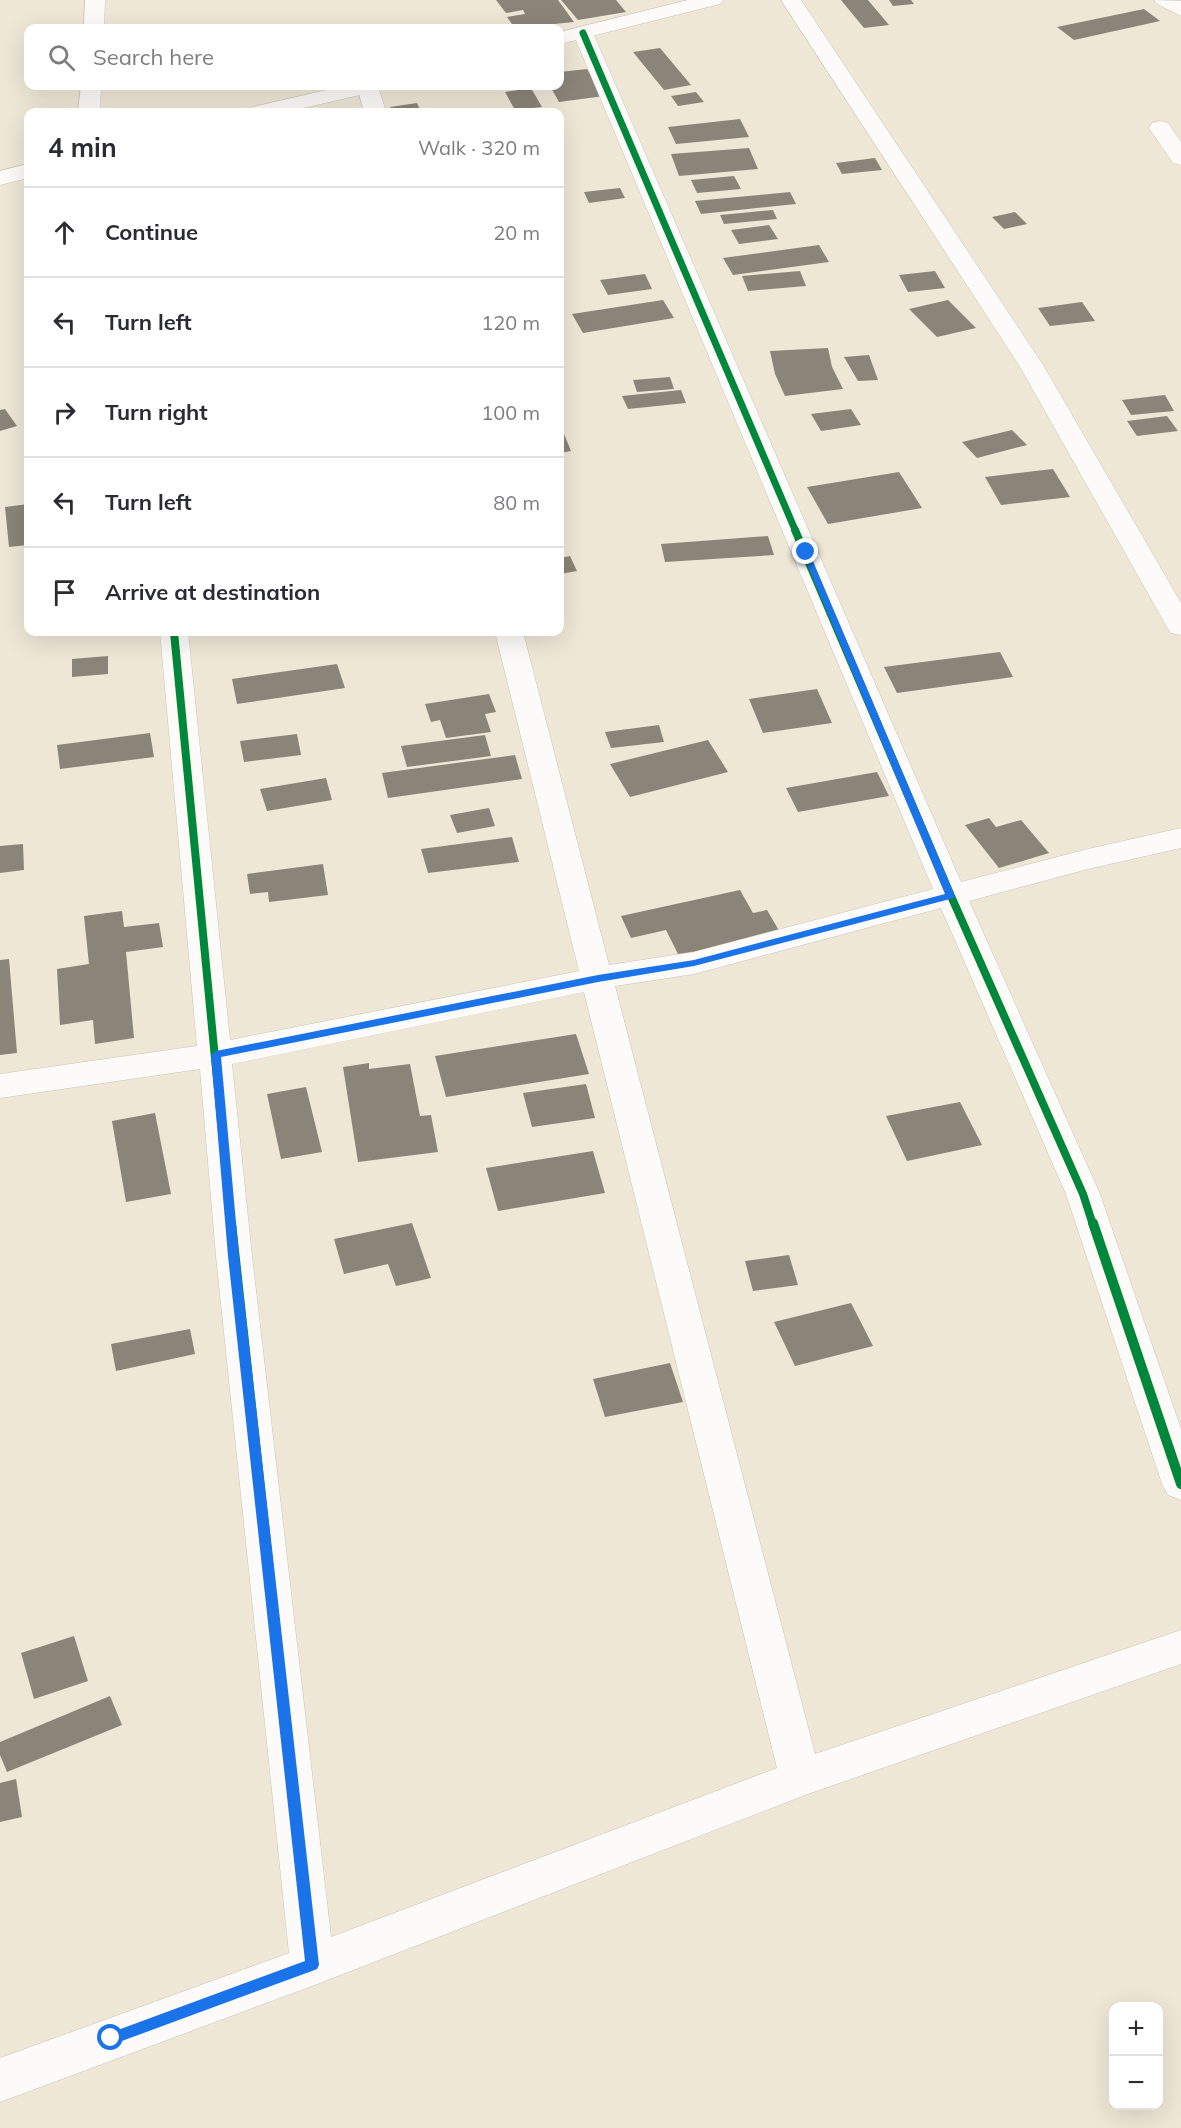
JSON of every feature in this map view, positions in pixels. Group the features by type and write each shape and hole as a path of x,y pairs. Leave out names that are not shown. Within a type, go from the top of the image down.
{"street":[{"path":"94,24 95,0"},
{"path":"713,0 571,35 1083,1194 1181,1484"},
{"path":"791,0 1031,365 1181,627"},
{"path":"1164,0 1181,10"},
{"path":"89,108 91,90"},
{"path":"278,108 352,90"},
{"path":"370,90 374,108"},
{"path":"1160,128 1181,158"},
{"path":"0,178 24,172"},
{"path":"174,636 234,1256 312,1965"},
{"path":"509,636 800,1778"},
{"path":"0,1086 216,1055 598,978 694,963 1181,837"},
{"path":"0,2080 312,1965 800,1778 1181,1647"}],"building":[{"path":"496,0 558,0 574,22 512,24 507,17 525,14 523,10 506,13"},
{"path":"561,0 616,0 626,12 578,20"},
{"path":"841,0 868,0 889,25 864,28"},
{"path":"889,0 911,0 914,4 893,6"},
{"path":"1144,9 1160,21 1074,40 1057,27"},
{"path":"660,48 691,85 664,90 633,52"},
{"path":"587,69 604,96 559,102 552,90 564,90 564,72"},
{"path":"532,90 542,107 514,108 505,92"},
{"path":"696,92 704,102 678,106 671,96"},
{"path":"417,103 419,108 391,108"},
{"path":"740,119 749,137 676,144 668,127"},
{"path":"749,148 758,169 679,176 671,154"},
{"path":"875,158 882,170 842,174 836,163"},
{"path":"734,176 741,189 697,193 691,180"},
{"path":"620,188 625,198 589,203 584,192"},
{"path":"790,192 796,204 701,214 695,201"},
{"path":"773,210 777,219 724,224 720,215"},
{"path":"1015,212 1027,224 1004,229 992,217"},
{"path":"769,225 778,239 739,244 731,230"},
{"path":"819,245 829,262 733,275 723,258"},
{"path":"800,271 806,286 748,291 742,276"},
{"path":"935,271 945,288 908,292 899,275"},
{"path":"645,274 652,289 608,295 600,280"},
{"path":"663,300 674,318 583,333 572,314"},
{"path":"948,300 976,328 937,337 909,309"},
{"path":"1082,302 1095,321 1050,326 1038,308"},
{"path":"828,348 832,367 843,389 785,396 775,374 770,351"},
{"path":"869,355 878,380 858,381 844,357"},
{"path":"670,377 674,389 637,392 633,380"},
{"path":"681,390 686,403 628,409 622,396"},
{"path":"1165,395 1174,411 1131,415 1122,400"},
{"path":"5,409 17,426 0,431 0,410"},
{"path":"851,409 861,425 821,431 811,414"},
{"path":"1167,416 1178,431 1137,436 1127,421"},
{"path":"1012,430 1027,445 977,458 962,442"},
{"path":"564,434 571,451 564,452"},
{"path":"1053,469 1070,497 1001,505 985,477"},
{"path":"899,472 922,508 828,524 807,487"},
{"path":"24,505 24,545 9,547 5,507"},
{"path":"768,536 774,555 665,562 661,544"},
{"path":"570,556 577,571 564,573 564,557"},
{"path":"1000,652 1013,677 897,693 884,667"},
{"path":"108,656 108,674 72,677 72,659"},
{"path":"337,664 345,688 237,704 232,679"},
{"path":"817,689 832,723 763,733 749,699"},
{"path":"489,694 496,712 485,714 491,732 446,738 440,720 431,722 425,704"},
{"path":"659,725 664,742 611,748 605,732"},
{"path":"150,733 154,757 60,769 57,745"},
{"path":"297,734 301,755 244,762 240,741"},
{"path":"485,735 491,756 407,767 401,746"},
{"path":"708,740 728,772 630,797 610,764"},
{"path":"515,755 522,779 388,798 382,773"},
{"path":"877,772 889,796 798,812 786,788"},
{"path":"326,778 332,800 267,811 260,789"},
{"path":"489,808 495,826 457,833 450,815"},
{"path":"989,818 996,827 1021,820 1049,853 999,868 965,825"},
{"path":"512,837 519,862 428,873 421,849"},
{"path":"23,844 24,870 0,873 0,846"},
{"path":"323,864 328,895 269,902 268,892 250,894 247,874"},
{"path":"740,890 753,913 767,910 781,934 679,956 666,930 631,938 621,916"},
{"path":"122,911 124,927 159,923 163,947 126,952 134,1038 95,1044 93,1020 60,1025 57,969 89,964 84,916"},
{"path":"9,959 17,1053 0,1055 0,960"},
{"path":"576,1034 589,1074 446,1097 435,1056"},
{"path":"369,1063 369,1069 410,1064 420,1116 431,1115 438,1152 358,1162 343,1067"},
{"path":"586,1084 595,1118 532,1127 523,1093"},
{"path":"306,1087 322,1152 281,1159 267,1094"},
{"path":"960,1102 982,1145 907,1161 886,1116"},
{"path":"155,1113 171,1194 126,1202 112,1121"},
{"path":"593,1151 605,1193 498,1211 486,1168"},
{"path":"412,1223 431,1278 396,1286 388,1264 344,1274 334,1239"},
{"path":"789,1255 798,1285 753,1291 745,1261"},
{"path":"851,1303 873,1346 795,1366 774,1322"},
{"path":"190,1329 195,1354 116,1371 111,1344"},
{"path":"670,1363 683,1402 605,1417 593,1379"},
{"path":"74,1636 88,1681 34,1699 21,1653"},
{"path":"110,1696 122,1725 7,1772 0,1755 0,1742"},
{"path":"16,1779 22,1817 0,1822 0,1783"}],"cycle path":[{"path":"583,33 951,896 1083,1194 1181,1484"},
{"path":"174,636 234,1256 312,1965"}],"route":[{"path":"111,2038 312,1965 234,1256 216,1055 598,978 694,963 951,896 806,552"}]}
